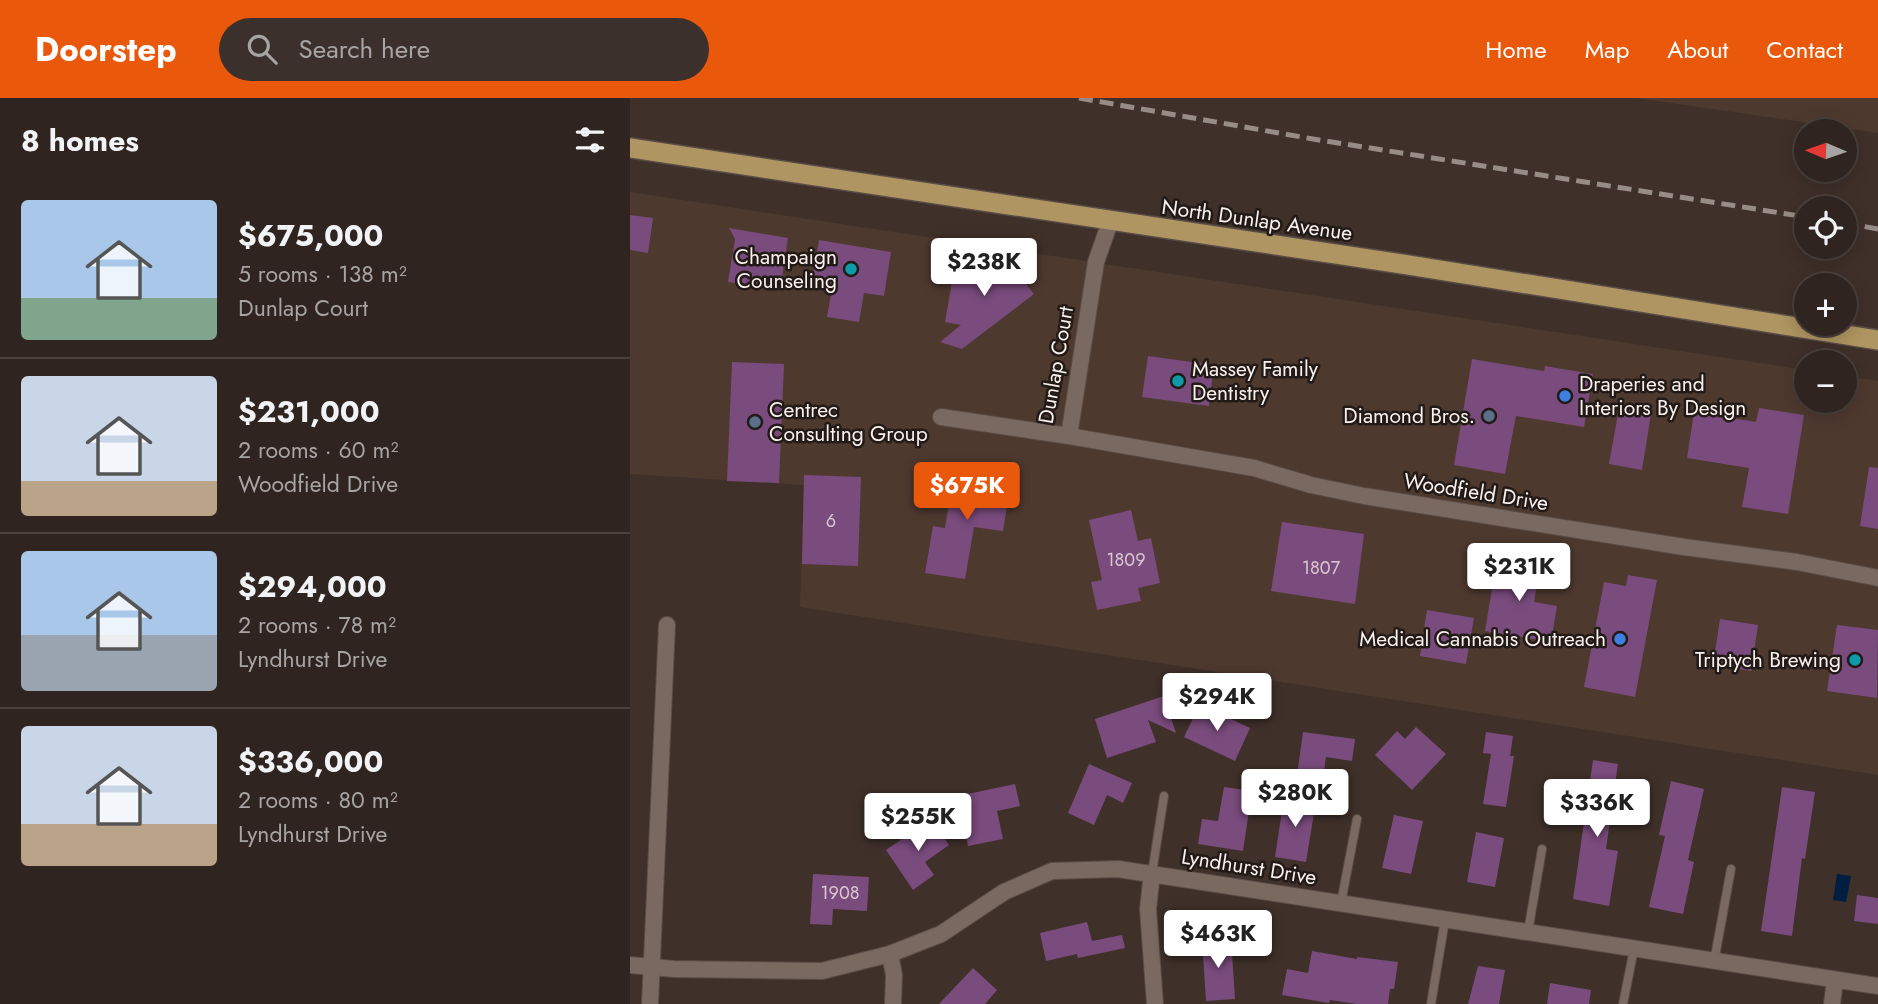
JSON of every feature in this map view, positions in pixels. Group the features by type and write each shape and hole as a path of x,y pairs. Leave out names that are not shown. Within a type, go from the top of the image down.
{"main road":[{"name":"North Dunlap Avenue","path":"630,148 1402,264 1878,340"}],"street":[{"name":"Dunlap Court","path":"941,417 1069,436 1096,262 1110,222"},
{"name":"Woodfield Drive","path":"1069,436 1254,468 1311,485 1364,496 1684,547 1797,562 1878,578"},
{"path":"650,1004 667,625"},
{"name":"Lyndhurst Drive","path":"630,965 822,971 890,954 941,934 1004,892 1052,871 1118,869 1878,986"},
{"path":"1152,873 1148,909 1156,1004"},
{"path":"890,954 894,975 893,1004"},
{"path":"1832,1004 1835,981"}],"lane":[{"path":"1152,873 1164,796"},
{"path":"1340,903 1357,819"},
{"path":"1528,932 1542,849"},
{"path":"1714,962 1731,869"},
{"path":"1431,1004 1445,920"},
{"path":"1623,1004 1633,948"}],"shaded area":[{"path":"1636,98 1878,98 1878,133 1857,130 1857,119 1794,121"},
{"path":"630,192 1794,368 1794,413 1857,413 1857,378 1878,381 1878,775 800,607 804,485 630,474"}],"water":[{"path":"1837,874 1851,876 1846,902 1833,900"}],"building":[{"path":"630,215 653,218 648,253 630,250"},
{"path":"729,228 788,238 780,290 728,282 735,239"},
{"name":"Champaign Counseling","path":"819,240 891,252 884,296 864,293 859,322 827,317 832,289 811,286"},
{"path":"980,257 1016,260 1023,265 1022,279 1034,294 962,349 940,342 961,325 945,322 953,276"},
{"name":"Massey Family Dentistry","path":"1148,356 1214,365 1209,406 1142,397"},
{"name":"Diamond Bros.","path":"1472,359 1544,371 1545,366 1593,374 1584,427 1516,416 1505,474 1454,465"},
{"name":"Centrec Consulting Group","path":"732,362 784,364 779,483 727,481"},
{"path":"1619,408 1651,414 1642,470 1609,464"},
{"path":"1759,408 1804,415 1788,514 1742,507 1749,468 1687,458 1694,412 1756,422"},
{"path":"1869,467 1878,468 1878,529 1860,526"},
{"path":"954,472 1011,481 1003,531 974,527 965,579 925,573 933,526 945,528"},
{"path":"804,475 861,477 858,566 802,564"},
{"path":"1131,510 1138,541 1151,538 1160,583 1138,588 1141,601 1097,610 1091,582 1102,580 1089,520"},
{"path":"1282,522 1364,534 1355,604 1271,591"},
{"path":"1497,558 1540,565 1534,602 1557,606 1551,642 1485,631"},
{"path":"1628,575 1657,580 1635,697 1584,687 1604,582 1626,586"},
{"path":"1427,610 1474,618 1466,664 1420,656"},
{"path":"1720,619 1758,625 1751,671 1713,665"},
{"name":"Triptych Brewing","path":"1837,625 1878,630 1877,698 1827,691"},
{"path":"1164,696 1176,733 1148,720 1156,742 1107,758 1095,719"},
{"path":"1200,704 1250,728 1235,761 1184,737"},
{"path":"1416,727 1446,754 1412,790 1375,755 1397,731 1405,739"},
{"path":"1303,732 1355,739 1352,761 1326,757 1322,785 1319,784 1316,800 1295,790"},
{"path":"1486,732 1513,736 1510,756 1514,756 1506,807 1483,804 1491,754 1483,753"},
{"path":"1593,760 1618,764 1606,849 1618,851 1609,906 1573,899"},
{"path":"1089,764 1132,783 1123,803 1107,795 1094,825 1068,813"},
{"path":"1671,781 1704,789 1688,860 1694,862 1683,914 1649,907 1665,836 1659,835"},
{"path":"1015,784 1020,806 997,811 1003,839 968,846 958,796"},
{"path":"1224,787 1252,791 1243,851 1198,844 1202,819 1218,821"},
{"path":"1782,787 1815,792 1805,859 1802,858 1792,936 1761,931"},
{"path":"1284,798 1316,801 1306,862 1275,857"},
{"path":"1394,815 1423,821 1411,874 1382,868"},
{"path":"931,819 949,845 925,862 934,875 913,890 886,850"},
{"path":"1476,832 1504,838 1495,887 1467,882"},
{"path":"813,874 869,877 867,911 833,909 832,925 810,924"},
{"path":"1857,895 1878,898 1878,924 1854,921"},
{"path":"1087,922 1092,941 1122,935 1125,948 1078,958 1077,954 1046,961 1040,933"},
{"path":"1231,938 1235,999 1206,1001 1202,940"},
{"path":"1312,951 1357,959 1398,962 1394,989 1390,989 1388,1004 1357,1004 1330,1000 1329,1003 1282,995 1287,969 1308,973"},
{"path":"1478,966 1505,970 1499,1004 1468,1004"},
{"path":"973,968 997,990 985,1004 939,1004"},
{"path":"1550,983 1591,990 1589,1004 1547,1004"}],"railway":[{"path":"1079,98 1313,139 1794,215"},
{"path":"1857,225 1878,229"}],"place":[{"name":"Champaign Counseling","path":"851,269"},
{"name":"Massey Family Dentistry","path":"1178,381"},
{"name":"Draperies and Interiors By Design","path":"1565,396"},
{"name":"Diamond Bros.","path":"1489,416"},
{"name":"Centrec Consulting Group","path":"755,422"},
{"name":"Medical Cannabis Outreach","path":"1620,639"},
{"name":"Triptych Brewing","path":"1855,660"}]}
